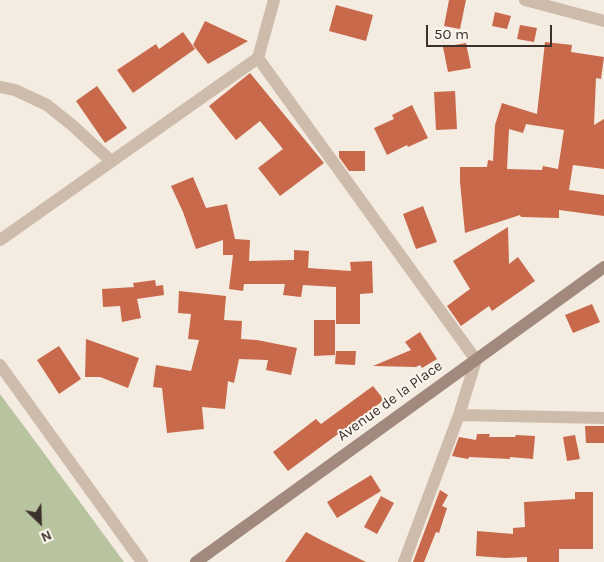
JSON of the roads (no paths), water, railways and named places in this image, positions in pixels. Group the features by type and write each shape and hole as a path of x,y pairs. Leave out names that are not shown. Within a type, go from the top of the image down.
{"street":[{"path":"0,240 258,58 274,0"},
{"path":"525,0 604,21"},
{"path":"258,58 476,360 459,415 404,562"},
{"path":"0,87 15,90 47,105 111,161"},
{"name":"Avenue de la Place","path":"196,562 604,267"},
{"path":"0,364 142,562"},
{"path":"459,415 604,418"}]}
